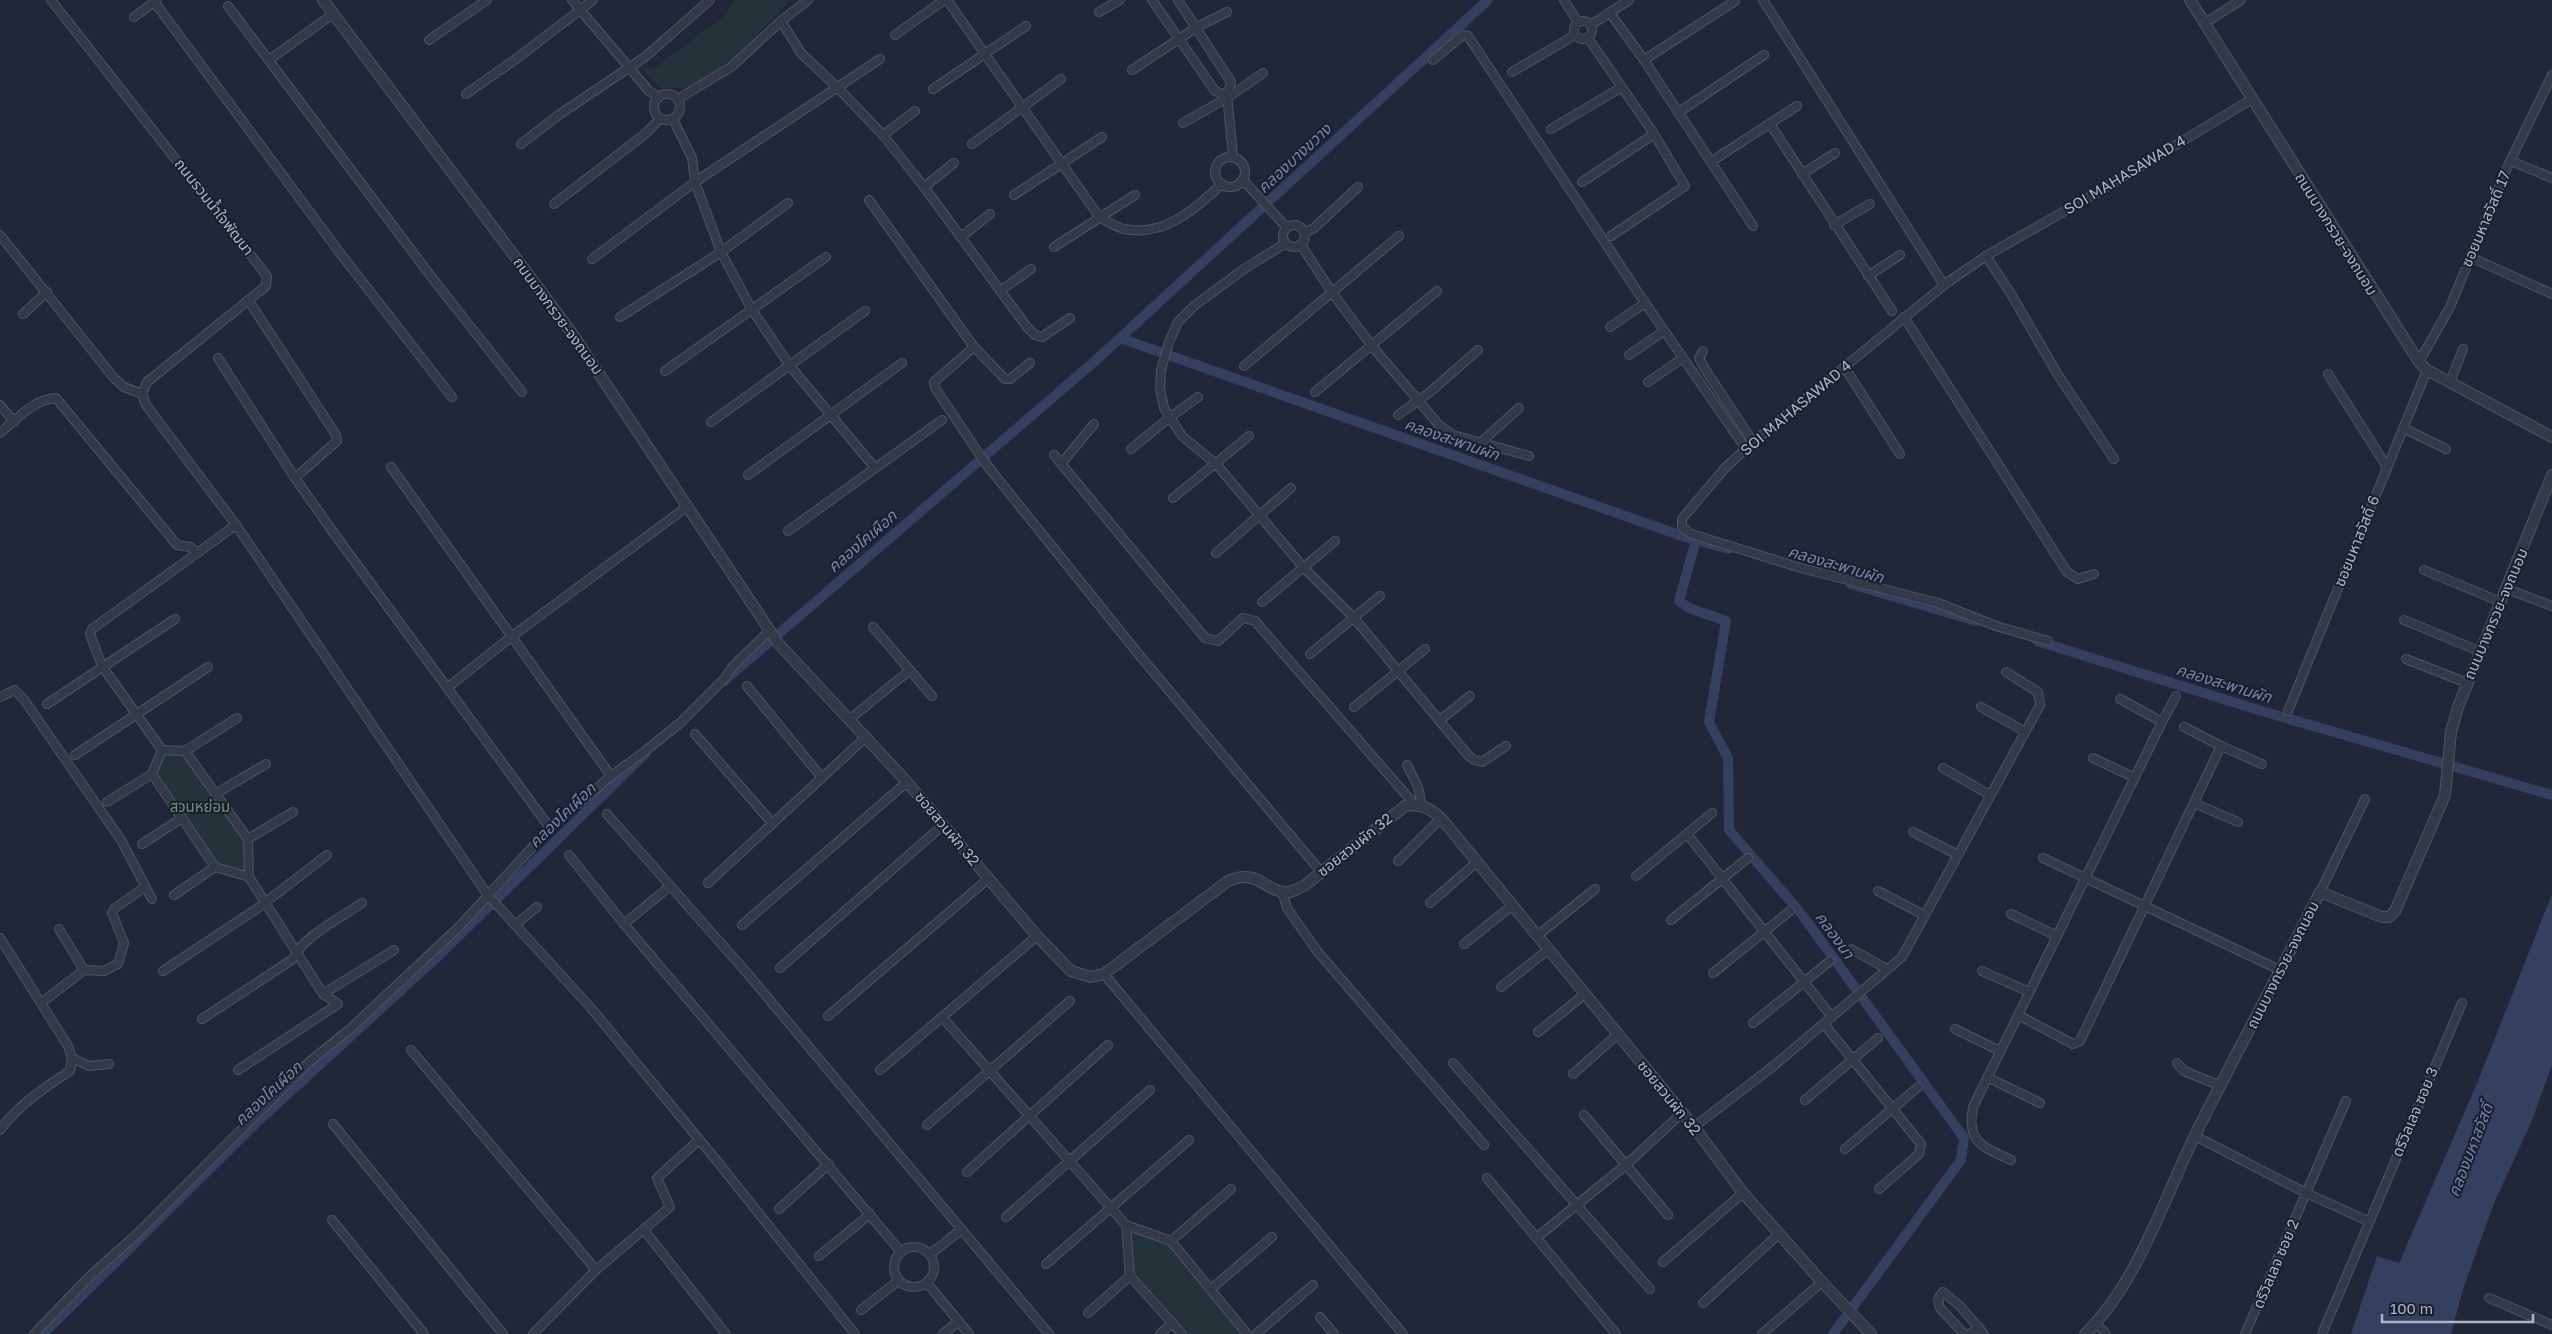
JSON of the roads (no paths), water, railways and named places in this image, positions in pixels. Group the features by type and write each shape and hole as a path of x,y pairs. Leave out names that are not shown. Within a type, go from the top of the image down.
{"street":[{"name":"ถนนรวมน้ำใจพัฒนา","path":"51,0 267,276 266,286 147,382 142,394"},
{"name":"ถนนบางกรวย-จงถนอม","path":"323,0 572,333 778,643"},
{"path":"429,40 487,0"},
{"path":"572,0 649,91 659,96 671,94 678,99"},
{"path":"466,94 516,59 593,0"},
{"path":"521,144 560,114 630,68 710,0"},
{"path":"678,99 731,67 781,21 808,0"},
{"path":"895,35 946,0 1062,161 1100,218 1123,229 1150,231 1178,221 1222,184"},
{"path":"1099,12 1120,0"},
{"path":"1152,0 1215,91 1227,97"},
{"path":"1178,0 1231,82 1227,97 1233,157"},
{"path":"1564,0 1578,22"},
{"path":"1591,25 1629,0"},
{"path":"1763,0 1944,285"},
{"name":"ถนนบางกรวย-จงถนอม","path":"2190,0 2419,362 2427,370 2552,437"},
{"path":"2206,23 2241,0"},
{"path":"134,17 155,1 335,246 452,397"},
{"path":"1644,60 1735,2"},
{"path":"228,6 433,279 522,392"},
{"path":"1132,70 1197,27 1227,12"},
{"path":"1610,13 1712,161 1753,226"},
{"path":"269,60 333,14"},
{"path":"781,21 801,54 838,88 883,135 1035,335 1042,337 1048,335 1070,318"},
{"path":"1585,21 1591,25 1592,32 1588,38 1581,39 1575,35 1574,28 1578,22 1585,21"},
{"path":"934,88 1026,26"},
{"path":"1433,60 1464,35 1468,36 1645,303 1746,449"},
{"path":"1512,72 1575,35"},
{"path":"1588,38 1654,134 1684,183 1684,189 1611,236"},
{"path":"1679,112 1764,55"},
{"path":"592,259 695,182 880,59"},
{"path":"1183,123 1263,73"},
{"name":"ซอยมหาสวัสดิ์ 17","path":"2419,362 2450,307 2510,161 2552,75"},
{"path":"972,144 1061,79"},
{"path":"1551,129 1622,87"},
{"path":"659,96 654,108 660,119"},
{"path":"554,204 645,134 660,119 673,119 679,113 678,99"},
{"name":"SOI MAHASAWAD 4","path":"2048,641 1996,626 1938,603 1801,568 1684,530 1681,523 1685,514 1724,469 1753,442 1944,285 1986,256 2098,192 2252,99"},
{"path":"1712,161 1797,106"},
{"path":"883,135 915,112"},
{"path":"673,119 692,158 695,182 720,252 752,310 790,366 875,468"},
{"path":"1770,124 1834,226 1892,311"},
{"path":"1582,182 1654,134"},
{"path":"1014,195 1062,161 1102,137"},
{"path":"1802,174 1835,153"},
{"path":"1243,180 1236,186 1222,184 1216,176 1216,166 1223,158 1233,157 1244,165 1243,180 1287,228"},
{"path":"2510,161 2552,178"},
{"path":"924,187 954,163"},
{"path":"1358,187 1314,228 1304,233 1301,244 1333,294 1372,346 1439,426 1452,435 1479,444 1530,456"},
{"path":"1054,247 1135,195"},
{"path":"869,200 974,347 1005,379 1010,379 1030,363"},
{"path":"620,317 720,252 788,203"},
{"path":"1834,226 1870,204"},
{"path":"961,237 990,214"},
{"path":"1301,244 1293,247 1286,244 1283,236 1287,228 1294,226 1304,233"},
{"path":"0,235 114,378 124,387 142,394 146,405 236,525 497,906 591,1008 855,1334"},
{"path":"1244,366 1333,294 1399,236"},
{"path":"1286,244 1244,269 1194,306 1178,322 1169,342 1161,370 1160,388 1169,418 1182,436 1216,464 1304,568 1354,618 1467,754 1474,760 1482,762 1506,746"},
{"path":"1868,276 1900,255"},
{"path":"1986,256 2012,294 2058,374 2114,459"},
{"path":"664,371 826,257"},
{"path":"2470,257 2552,294"},
{"path":"1000,291 1032,269"},
{"path":"1315,392 1437,291"},
{"path":"23,314 47,292"},
{"path":"249,301 336,435 337,441 295,478"},
{"path":"1610,327 1645,303"},
{"path":"711,422 865,311"},
{"path":"1904,317 2067,572 2078,579 2094,574"},
{"path":"1629,355 1664,331"},
{"path":"974,347 934,382 935,388 986,464 1140,656 1322,873"},
{"path":"2450,382 2463,349"},
{"path":"1398,415 1430,392 1478,350"},
{"path":"1704,351 1700,358 1705,369 1753,442"},
{"path":"218,358 295,478 550,828"},
{"path":"1648,382 1683,358"},
{"path":"748,474 902,363"},
{"path":"1845,368 1900,454"},
{"name":"ซอยมหาสวัสดิ์ 6","path":"2288,711 2427,370"},
{"path":"2328,374 2387,467"},
{"path":"1131,449 1198,397"},
{"path":"0,434 34,404 49,398 56,398 177,545 190,547 197,552"},
{"path":"0,404 14,422"},
{"path":"1479,444 1519,408"},
{"path":"788,531 942,420"},
{"path":"1061,464 1094,424"},
{"path":"2403,428 2446,449"},
{"path":"1173,498 1249,436"},
{"path":"1054,455 1205,638 1218,641 1244,618 1255,621 1418,805"},
{"path":"391,467 611,776"},
{"name":"ถนนบางกรวย-จงถนอม","path":"2085,1334 2096,1322 2134,1264 2195,1136 2320,892 2382,917 2392,915 2441,806 2447,781 2450,742 2458,707 2479,651 2551,482"},
{"path":"1216,553 1291,488"},
{"path":"447,688 511,637 688,506"},
{"path":"162,750 102,666 90,639 92,629 153,587 197,552 236,525"},
{"path":"1262,602 1335,541"},
{"path":"2424,570 2501,602"},
{"path":"2507,589 2552,606"},
{"path":"1310,654 1380,596"},
{"path":"47,704 175,619"},
{"path":"2404,620 2479,651"},
{"path":"873,627 932,696"},
{"path":"34,1334 84,1281 151,1221 230,1139 308,1063 350,1029 459,927 550,828 611,776 680,722 770,632"},
{"name":"ซอยสวนผัก 32","path":"778,643 907,782 942,826 989,878 1037,936 1071,971 1091,977 1104,974"},
{"path":"1354,706 1425,649"},
{"path":"2406,659 2467,683"},
{"path":"74,755 208,667"},
{"path":"850,719 910,670"},
{"path":"1694,1127 1824,1024 1902,957 2040,704 2041,697 2033,688 2006,672"},
{"path":"748,686 822,778"},
{"path":"0,696 10,691 18,692 120,840 152,899"},
{"path":"1440,720 1470,696"},
{"path":"2011,1160 1982,1146 1976,1141 1972,1128 1973,1107 2084,878 2176,696"},
{"path":"2120,699 2162,722"},
{"path":"1981,707 2024,731"},
{"path":"162,750 185,751 238,718"},
{"path":"2184,727 2262,764"},
{"path":"695,734 772,824"},
{"path":"708,883 866,737"},
{"path":"2018,1015 2073,1044 2080,1041 2221,746"},
{"path":"107,802 152,774 162,750"},
{"path":"185,751 217,793 248,840 249,877 322,994 338,1004 238,1070"},
{"path":"2093,758 2135,778"},
{"path":"217,793 266,764"},
{"path":"1407,765 1418,787 1418,805"},
{"path":"1943,768 1990,795"},
{"path":"152,774 215,867 249,877"},
{"path":"742,925 907,782"},
{"path":"2320,892 2365,799"},
{"path":"2194,803 2238,822"},
{"name":"ซอยสวนผัก 32","path":"1282,891 1289,892 1304,886 1405,806 1418,805 1441,818 1694,1127 1743,1192 1822,1282 1849,1309 1865,1332"},
{"path":"248,840 293,812"},
{"path":"1636,876 1712,813"},
{"path":"607,814 747,973 1048,1334"},
{"path":"142,844 182,818"},
{"path":"1398,862 1441,818"},
{"path":"780,968 942,826"},
{"path":"1913,832 1958,855"},
{"path":"1687,834 1832,1016"},
{"path":"163,971 258,908 265,900 327,855"},
{"path":"569,855 624,924 829,1164 901,1252"},
{"path":"1671,920 1748,858"},
{"path":"2043,858 2280,970"},
{"path":"1430,902 1476,862"},
{"path":"174,895 215,867"},
{"path":"1403,1334 1104,974 1232,879 1244,876 1253,878 1282,891 1287,908 1317,951 1484,1145"},
{"path":"828,1016 989,878"},
{"path":"624,924 670,886"},
{"path":"41,1003 84,970 104,971 118,964 124,943 112,913 115,908 146,887"},
{"path":"1537,936 1595,888"},
{"path":"1878,892 1924,916"},
{"path":"202,1019 293,959 296,952 311,937 362,904"},
{"path":"1464,944 1512,905"},
{"path":"515,926 537,906"},
{"path":"1713,973 1790,911"},
{"path":"2011,914 2056,936"},
{"path":"59,930 84,970"},
{"path":"880,1070 1037,936"},
{"path":"0,938 68,1046 72,1058 70,1071 51,1083 9,1118 0,1130"},
{"path":"1501,987 1548,948"},
{"path":"1851,949 1888,969"},
{"path":"322,994 394,950"},
{"path":"1753,1023 1830,961"},
{"path":"1982,971 2029,992"},
{"path":"1538,1032 1585,994"},
{"path":"927,1125 1070,1001"},
{"name":"ดรีวิลเลจ ซอย 3","path":"2322,1334 2368,1221 2462,1003"},
{"path":"942,1017 1126,1225 1171,1241 1248,1334"},
{"path":"1824,1024 1891,1110 1921,1144 1921,1150 1879,1189"},
{"path":"1955,1029 2000,1051"},
{"path":"1573,1074 1618,1034"},
{"path":"1805,1100 1878,1038"},
{"path":"967,1172 1108,1045"},
{"path":"410,1050 596,1270"},
{"path":"72,1058 89,1066 109,1064"},
{"path":"1453,1063 1650,1288"},
{"path":"2177,1063 2184,1071 2221,1086"},
{"path":"1987,1077 2040,1103"},
{"path":"1845,1149 1918,1087"},
{"path":"1006,1218 1150,1090"},
{"name":"ดรีวิลเลจ ซอย 2","path":"2245,1334 2346,1101"},
{"path":"1536,1238 1627,1164 1682,1113"},
{"path":"1584,1115 1668,1215"},
{"path":"333,1124 503,1334"},
{"path":"2195,1136 2306,1193 2368,1221"},
{"path":"533,1334 596,1270 670,1207 657,1178 699,1140"},
{"path":"1046,1264 1189,1140"},
{"path":"779,1209 829,1164"},
{"path":"1487,1178 1616,1334"},
{"path":"1171,1241 1231,1189"},
{"path":"1664,1262 1743,1192"},
{"path":"819,1256 870,1214"},
{"path":"332,1220 424,1334"},
{"path":"1126,1225 1130,1276 1182,1334"},
{"path":"644,1230 726,1334"},
{"path":"930,1254 962,1230"},
{"path":"1703,1302 1779,1234"},
{"path":"1211,1289 1272,1237"},
{"path":"916,1247 930,1254 935,1269 927,1283 912,1288 898,1280 894,1266 901,1252 916,1247"},
{"path":"1088,1313 1130,1276"},
{"path":"861,1310 898,1280"},
{"path":"1762,1334 1822,1282"},
{"path":"927,1283 969,1334"},
{"path":"1256,1334 1313,1285"},
{"path":"1964,1334 1940,1308 1938,1299 1943,1292 1960,1306 1984,1334"},
{"path":"2489,1298 2552,1325"},
{"path":"1320,1317 1334,1334"},
{"path":"944,1334 959,1321"},
{"path":"2096,1322 2106,1334"},
{"path":"1160,1334 1172,1323"},
{"path":"1970,1334 1979,1328"}],"water":[{"name":"คลองมหาสวัสดิ์","path":"2552,894 2552,1065 2531,1123 2495,1201 2463,1289 2451,1334 2351,1334 2377,1256 2399,1263 2478,1081"}],"waterway":[{"name":"คลองโคเผือก","path":"724,681 1095,361 1488,0"},
{"name":"คลองสะพานผัก","path":"1120,338 1685,537 1729,549"},
{"name":"คลองนา","path":"1696,540 1679,601 1689,608 1726,621 1709,722 1728,758 1729,830 1800,912 1964,1138 1961,1160 1833,1334"},
{"name":"คลองสะพานผัก","path":"1851,584 1976,621"},
{"name":"คลองสะพานผัก","path":"2037,641 2262,711 2552,795"},
{"name":"คลองโคเผือก","path":"43,1334 256,1123 435,959 645,754"}],"water label":[{"name":"คลองบางขวาง","path":"1294,158"}],"park label":[{"name":"สวนหย่อม","path":"200,807"}]}
